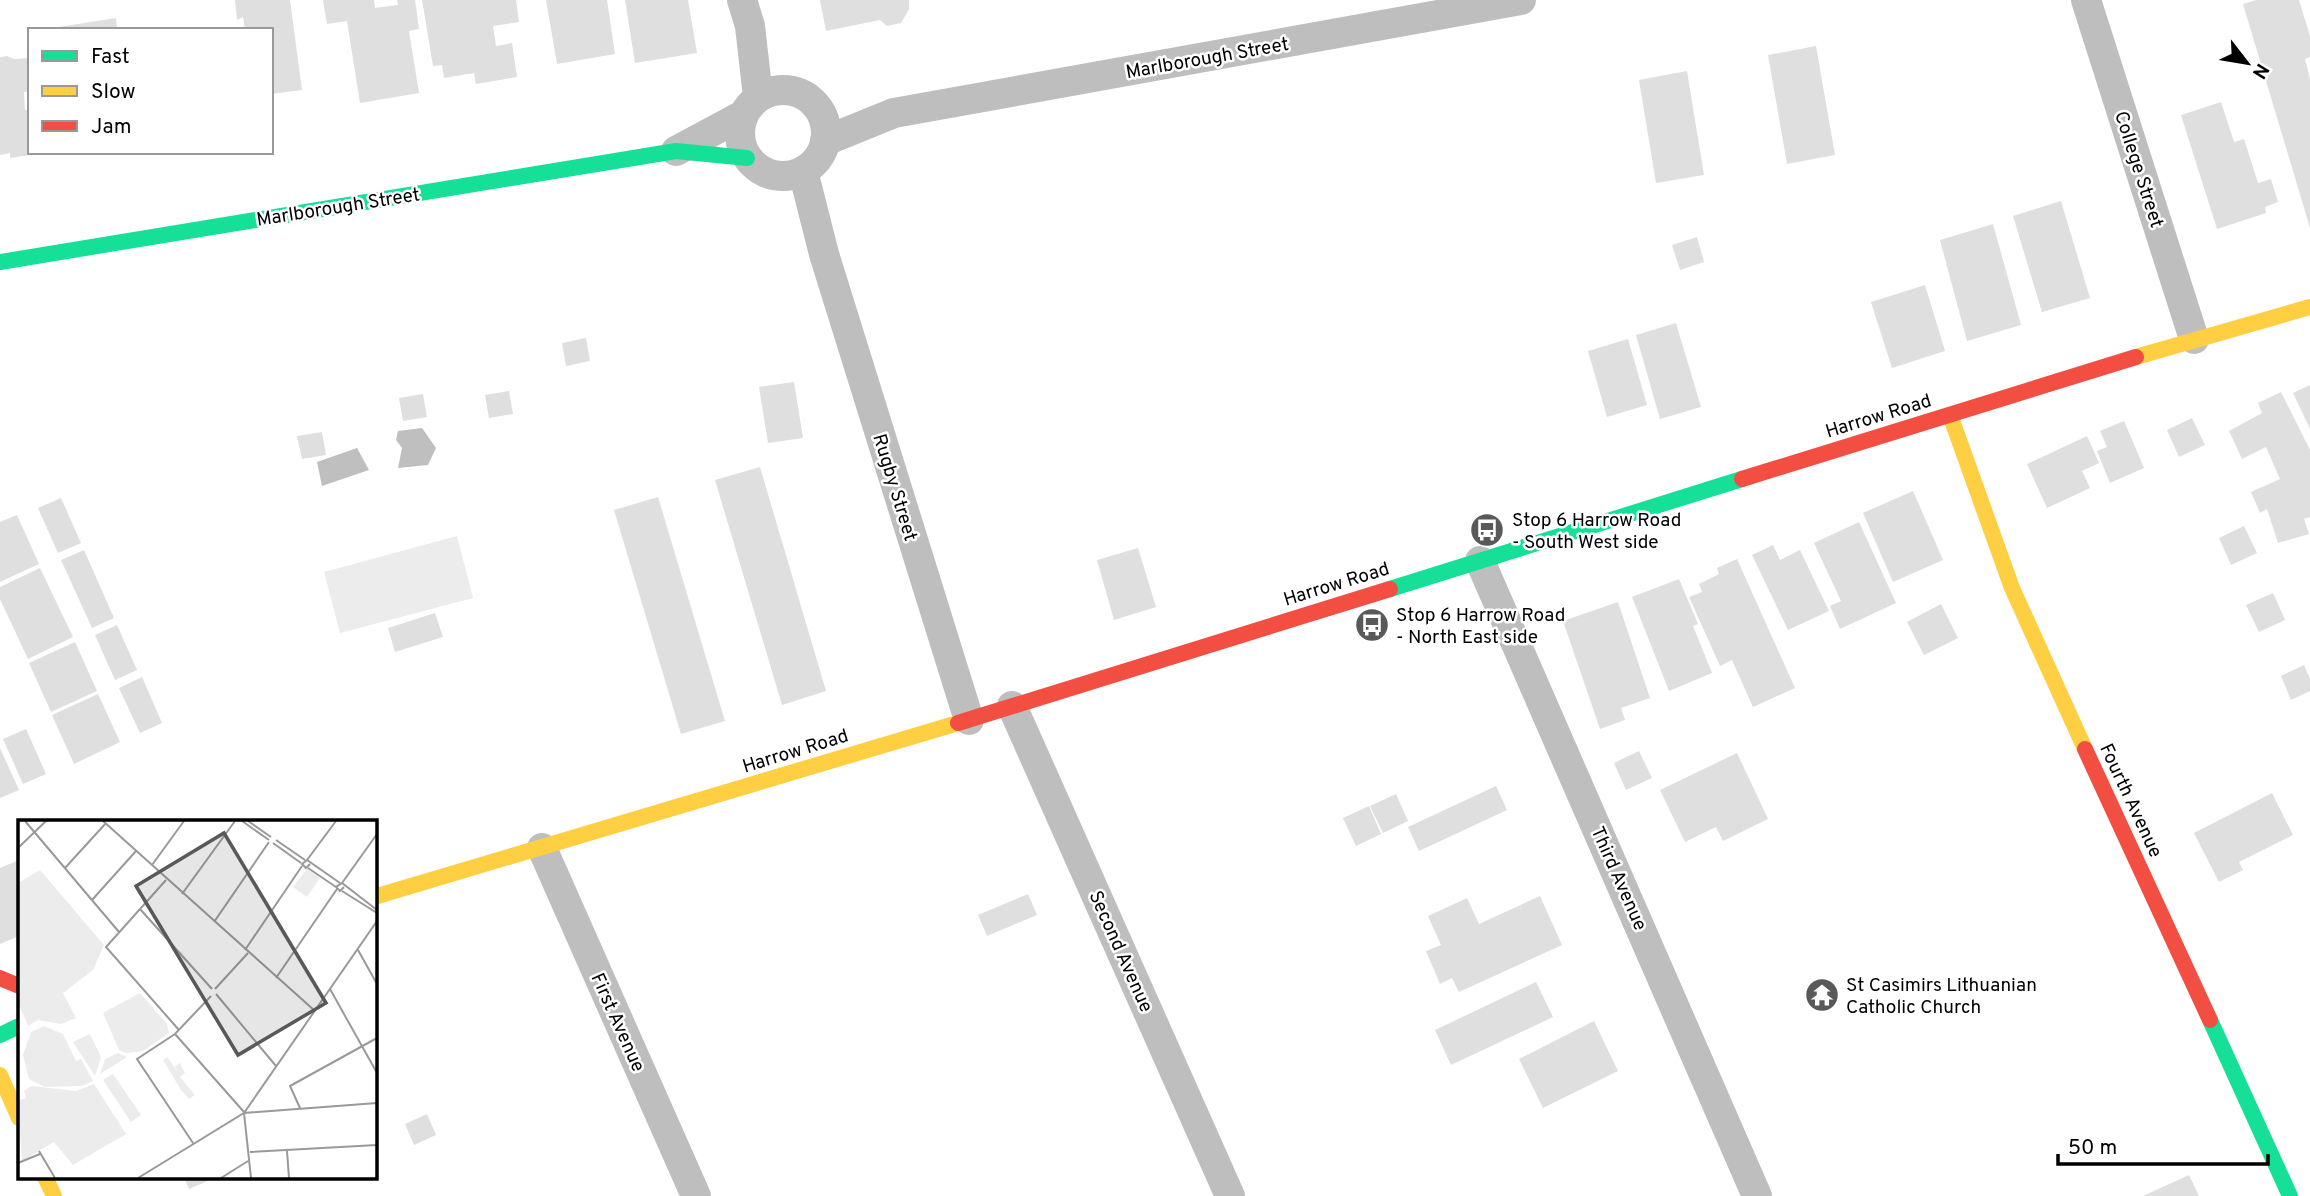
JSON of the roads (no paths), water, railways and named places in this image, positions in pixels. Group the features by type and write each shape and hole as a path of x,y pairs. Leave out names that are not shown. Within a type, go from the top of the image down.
{"street":[{"name":"Marlborough Street","path":"820,111 894,113 1521,0"},
{"name":"College Street","path":"2086,0 2194,339"},
{"path":"746,13 762,101"},
{"path":"798,92 811,100 820,111 825,126 825,141 815,162 792,174 759,170 747,158 739,131 762,101 798,92"},
{"name":"Marlborough Street","path":"676,151 762,101"},
{"name":"Marlborough Street","path":"825,141 894,113"},
{"name":"Marlborough Street","path":"0,262 676,151 747,158"},
{"name":"Rugby Street","path":"792,174 824,254 969,720"},
{"name":"Harrow Road","path":"376,896 969,720 2194,339 2310,307"},
{"name":"Fourth Avenue","path":"1950,415 2012,588 2290,1196"},
{"name":"Third Avenue","path":"1480,561 1757,1196"},
{"name":"Second Avenue","path":"1012,706 1230,1196"},
{"name":"First Avenue","path":"542,848 696,1196"},
{"path":"0,978 18,986"},
{"path":"0,1035 18,1026"},
{"path":"0,1075 18,1116"},
{"path":"46,1178 54,1196"}],"place":[{"name":"Stop 6 Harrow Road - South West side","path":"1487,530"},
{"name":"Stop 6 Harrow Road - North East side","path":"1372,625"},
{"name":"St Casimirs Lithuanian Catholic Church","path":"1822,995"}]}
